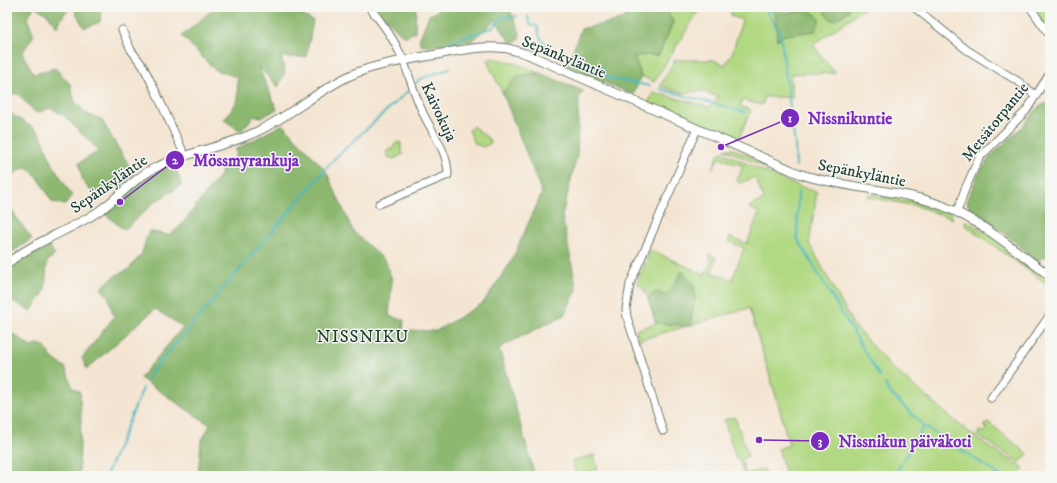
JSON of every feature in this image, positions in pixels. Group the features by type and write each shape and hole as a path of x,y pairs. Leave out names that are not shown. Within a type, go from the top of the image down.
{"street":[{"name":"Kaivokuja","path":"369,7 389,33 403,61 424,114 438,139 448,167 448,175 379,204"},
{"path":"914,7 967,50 1019,82 1036,96"},
{"path":"1030,7 1050,36"},
{"path":"122,30 131,50 143,66 156,92 185,156"},
{"name":"Sepänkyläntie","path":"7,264 41,243 99,211 137,179 157,166 226,144 256,132 276,122 319,93 348,76 376,67 474,48 503,48 515,50 559,67 809,177 915,198 957,212 982,226 1050,276"},
{"name":"Metsätorpantie","path":"957,212 965,189 979,158 1026,111 1050,73"},
{"path":"663,432 634,343 626,309 627,297 630,284 697,129"},
{"path":"991,398 1050,315"}],"green space":[{"path":"7,7 34,7 27,18 34,35 22,53 34,74 55,68 70,84 75,102 87,114 101,119 134,174 120,187 94,194 83,182 79,163 99,151 62,114 50,108 36,113 18,94 7,94"},
{"path":"36,7 72,7 64,14 57,27 48,15"},
{"path":"73,7 101,7 100,22 84,28"},
{"path":"212,7 287,7 313,21 306,57 281,57 285,72 278,87 258,66 277,109 263,117 254,116 241,131 224,120 238,100 237,77 215,70 182,36 213,9"},
{"path":"375,7 416,7 415,32 404,37"},
{"path":"439,7 512,7 510,10 520,32 519,40 511,43 495,20 472,41 446,45 422,46 419,40 429,15 436,12"},
{"path":"623,7 637,7 638,15 658,7 665,7 673,22 659,55 634,56 641,76 633,95 567,66 581,29 625,19"},
{"path":"665,7 701,7 654,82 641,76 634,55 659,55 673,22"},
{"path":"731,7 773,7 771,9 776,17 777,40 785,35 815,31 819,18 806,7 828,7 829,9 849,11 848,7 866,7 813,45 835,73 790,74 793,98 765,96 762,105 743,100 740,106 751,110 737,142 668,110 648,104 653,92 709,107 719,97 702,91 683,93 660,86 675,60 713,60 725,65 733,51 742,20 731,16"},
{"path":"773,7 784,12 799,11 806,7 819,18 819,23 815,31 785,35 777,40 776,17 771,9"},
{"path":"828,7 848,7 849,11 833,21 824,13 829,9"},
{"path":"1033,7 1050,7 1050,33"},
{"path":"492,58 512,62 540,73 523,76 514,80 510,83 503,94 487,61"},
{"path":"540,73 583,91 579,97 577,155 562,216 577,290 564,315 499,348 535,476 198,476 201,442 210,425 140,378 183,327 155,309 87,369 82,358 114,317 108,296 101,288 116,275 128,270 141,255 149,231 168,235 179,228 220,175 225,165 237,155 235,150 283,124 326,171 353,231 386,262 392,280 389,316 404,320 403,330 436,331 483,303 511,262 542,193 503,94 510,83 514,80 523,76"},
{"path":"1050,103 1050,254 1037,261 1003,232 974,213 968,205 967,199 978,175 990,157 1022,127 1040,105"},
{"path":"7,111 38,131 52,163 72,196 65,205 52,202 38,177 26,167 7,178"},
{"path":"473,126 487,137 491,143 483,147 475,144 469,130"},
{"path":"398,142 401,143 401,150 403,154 394,159 388,157 386,152 389,149 393,150 394,145"},
{"path":"724,149 734,149 786,172 786,176"},
{"path":"722,152 790,183 817,192 809,243 853,324 889,365 961,426 992,449 1024,468 1018,476 781,476 786,474 778,449 789,445 778,403 749,308 639,340 636,330 656,323 645,291 637,283 651,250 705,275 712,259 709,258 710,254 716,258 712,272 732,280 744,248 728,241 730,237 747,244 759,212 749,208 751,205 764,200 755,177 740,183 737,181 743,166 719,158 712,169 719,153"},
{"path":"172,164 175,167 182,185 156,201 124,230 104,213 144,180"},
{"path":"869,194 914,201 951,213 953,219 917,206 867,197"},
{"path":"7,204 32,239 7,255"},
{"path":"966,221 985,232 1050,280 1050,286 965,225 964,223"},
{"path":"47,243 55,255 47,261 45,291 31,311 7,298 7,268"},
{"path":"682,271 694,284 695,299 690,326 656,323 648,298 655,292 667,295"},
{"path":"7,333 15,335 31,347 38,344 44,346 52,358 65,367 73,388 80,392 81,416 79,476 7,476"},
{"path":"735,417 748,456 741,459 746,474 764,469 766,476 744,476 738,457 736,458 724,420"},
{"path":"988,422 1028,454 1020,463 977,435 980,430 983,433 987,429 984,426"},
{"path":"594,455 598,469 577,476 572,461"}],"waterway":[{"path":"764,7 780,32 795,144 796,166"},
{"path":"447,47 446,45 460,38 492,28 502,17 517,16"},
{"path":"528,16 530,24 538,27 539,36 550,50 561,53"},
{"path":"571,55 580,57 588,67 601,67 608,78 650,86"},
{"path":"416,83 420,79 449,69 449,67"},
{"path":"660,89 745,112"},
{"path":"146,382 148,376 335,158 408,91"},
{"path":"798,191 797,238 880,377"},
{"path":"885,384 889,392 924,426"},
{"path":"106,476 143,388"},
{"path":"894,476 924,426 1001,476"}],"place":[{"name":"Nissnikuntie","path":"721,147"},
{"name":"Mössmyrankuja","path":"120,202"},
{"name":"Nissnikun päiväkoti","path":"759,440"}],"district":[{"name":"NISSNIKU","path":"363,337"}]}
